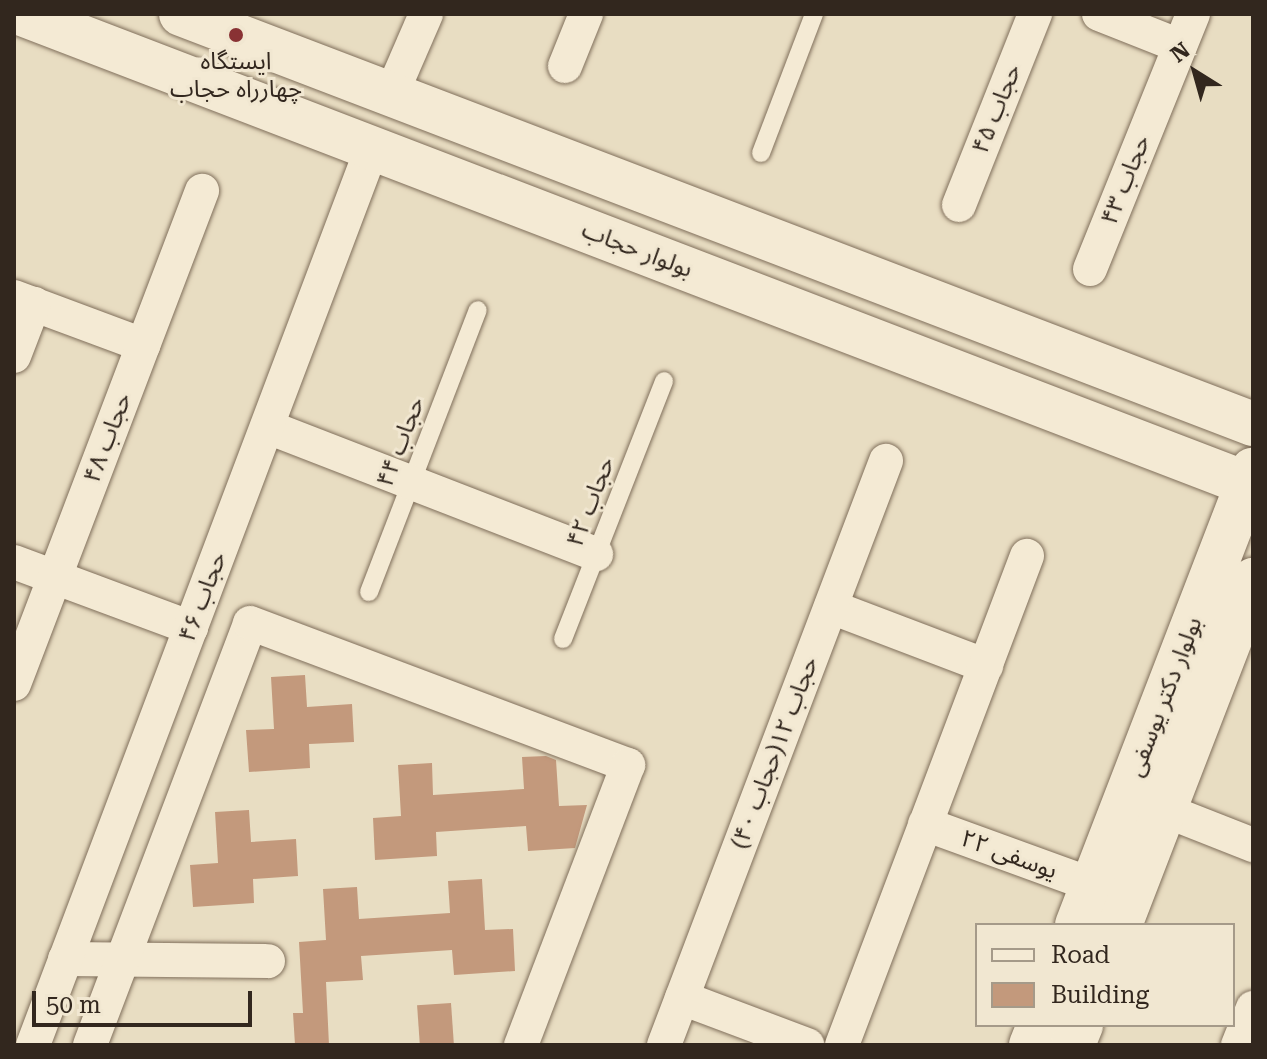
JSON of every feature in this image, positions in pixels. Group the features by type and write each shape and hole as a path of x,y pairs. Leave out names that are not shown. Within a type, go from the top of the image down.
{"main road":[{"name":"بولوار حجاب","path":"22,14 1251,480"},
{"path":"181,14 1253,424"},
{"name":"بولوار دکتر یوسفی","path":"1078,923 1251,480"},
{"name":"بولوار دکتر یوسفی","path":"1121,923 1253,580"}],"street":[{"path":"391,95 426,14"},
{"path":"565,66 586,14"},
{"name":"حجاب ۴۵","path":"959,205 1035,14"},
{"path":"1099,14 1180,46"},
{"name":"حجاب ۴۳","path":"1090,269 1193,14"},
{"name":"حجاب ۴۶","path":"33,1045 372,148"},
{"name":"حجاب ۴۸","path":"14,684 202,191"},
{"path":"14,356 24,300 143,345"},
{"path":"268,427 596,554"},
{"name":"حجاب ۱۲(حجاب ۴۰)","path":"664,1045 886,461"},
{"path":"842,1045 1027,556"},
{"path":"14,562 191,628"},
{"path":"831,607 986,666"},
{"path":"90,1045 250,623 628,765 521,1045"},
{"path":"1164,810 1253,845"},
{"name":"یوسفی ۲۲","path":"925,824 1093,885"},
{"path":"65,959 268,961"},
{"path":"682,998 807,1045"},
{"path":"1238,1045 1253,1008"}],"lane":[{"path":"761,153 814,14"},
{"name":"حجاب ۴۴","path":"369,592 478,310"},
{"name":"حجاب ۴۲","path":"563,639 664,381"}],"building":[{"path":"305,675 307,707 352,704 354,742 309,744 310,768 249,772 246,730 274,729 271,677"},
{"path":"546,756 556,760 559,806 587,805 575,848 528,851 526,826 436,832 437,856 375,860 373,818 401,816 398,765 432,763 433,795 524,789 522,757"},
{"path":"249,810 251,842 296,839 298,876 253,879 254,903 193,907 190,865 218,863 215,812"},
{"path":"482,879 485,930 513,929 515,971 454,975 452,950 361,956 363,980 326,982 329,1045 295,1045 293,1013 303,1013 299,942 326,940 323,889 357,887 359,919 450,913 448,881"},
{"path":"451,1003 454,1045 420,1045 417,1005"}],"place":[{"name":"ایستگاه چهارراه حجاب","path":"236,35"}]}
